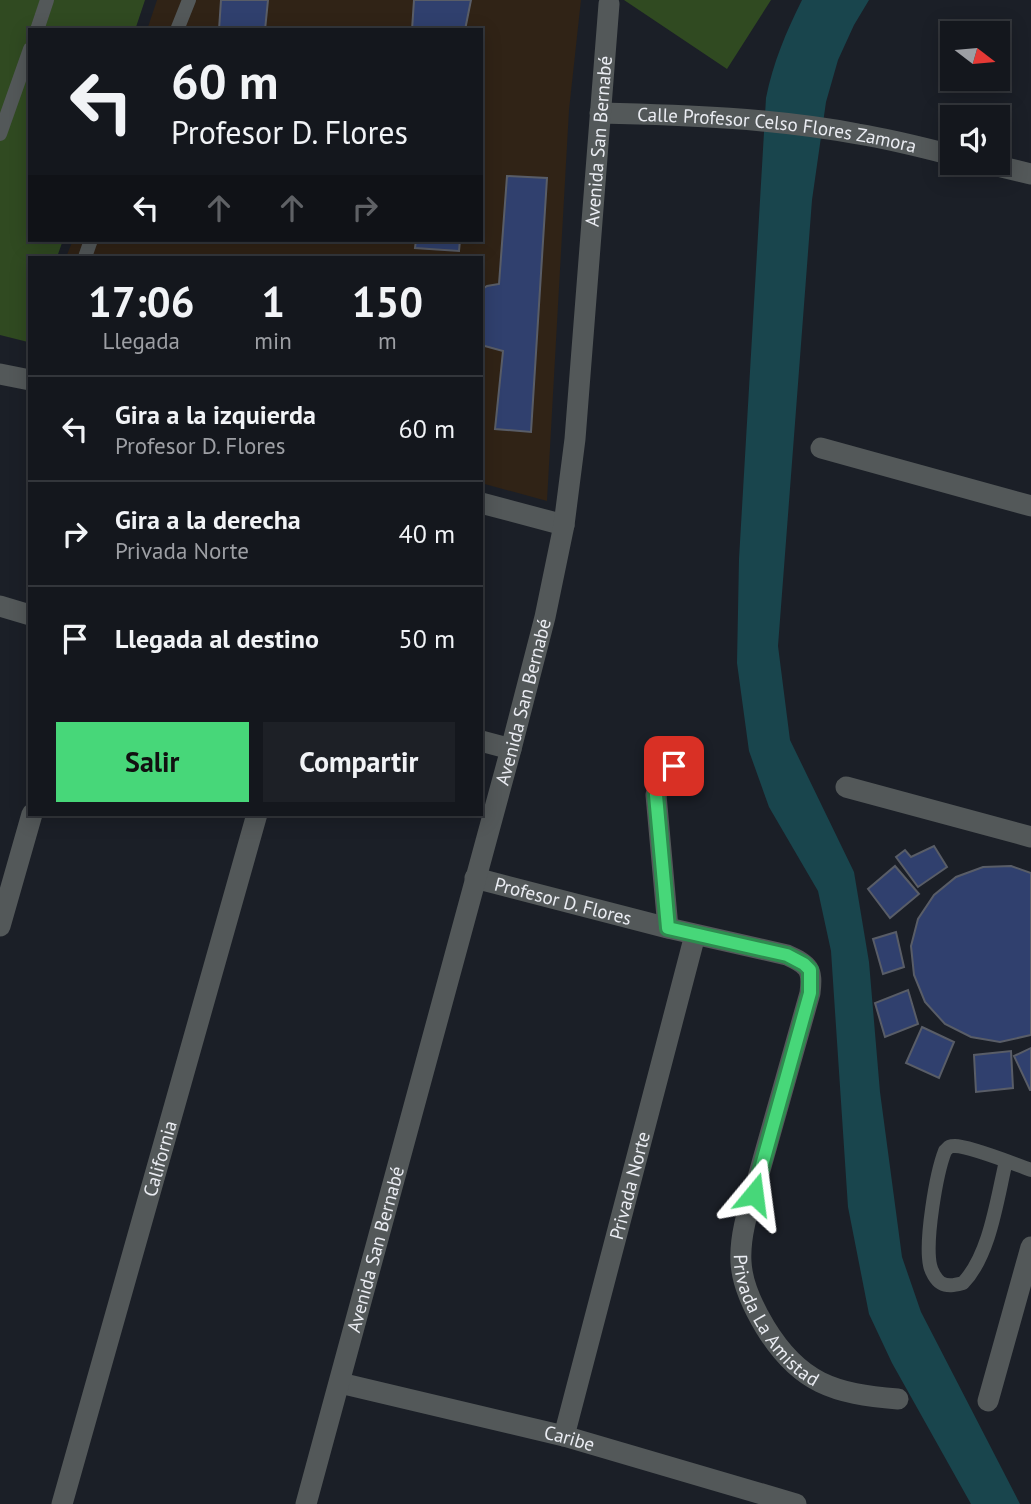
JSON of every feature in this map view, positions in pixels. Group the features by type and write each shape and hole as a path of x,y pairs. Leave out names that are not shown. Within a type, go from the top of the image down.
{"street":[{"name":"Avenida San Bernabé","path":"306,1504 511,748 545,617 564,525 575,439 609,4"},
{"name":"Calle Profesor Celso Flores Zamora","path":"600,113 680,115 817,127 940,152"},
{"path":"1010,169 1031,174"},
{"path":"0,374 28,380"},
{"path":"821,448 1031,506"},
{"path":"483,504 564,525"},
{"path":"0,606 28,614"},
{"path":"483,741 511,748"},
{"path":"668,928 656,795 666,772 674,766 686,766"},
{"path":"846,787 1031,837"},
{"path":"0,926 31,816"},
{"name":"California","path":"62,1504 256,816"},
{"name":"Profesor D. Flores","path":"475,878 695,935 787,955 810,970"},
{"name":"Privada Norte","path":"564,1436 695,935"},
{"name":"Privada La Amistad","path":"810,970 810,993 746,1221 741,1261 743,1275 756,1313 780,1351 794,1366 806,1375 841,1390 898,1399"},
{"path":"988,1401 1031,1247"},
{"name":"Caribe","path":"340,1383 564,1436 796,1504"}],"lane":[{"path":"38,28 47,0"},
{"path":"178,28 189,0"},
{"path":"0,134 28,55"},
{"path":"1006,1161 978,1261 962,1283 948,1286 935,1277 929,1266 932,1210 943,1157 949,1147 958,1146 1006,1161 1031,1170"}],"shaded area":[{"path":"157,0 581,0 569,110 547,501 483,484 483,256 66,256 72,242 483,242 483,28 148,28"}],"green space":[{"path":"0,0 145,0 136,28 28,28 28,242 62,242 57,256 28,256 28,342 0,335"},
{"path":"624,0 771,0 727,69"}],"water":[{"path":"802,0 869,0 838,60 826,102 812,200 778,646 790,740 854,872 869,962 880,1092 902,1257 921,1312 1020,1504 971,1504 892,1363 869,1314 848,1207 831,951 818,891 769,807 749,751 737,663 739,559 766,98 772,72"}],"building":[{"path":"221,0 268,0 265,28 219,28"},
{"path":"414,0 471,0 465,28 412,28"},
{"path":"507,176 547,178 531,432 495,429 503,351 483,346 483,289 499,284"},
{"path":"416,242 460,242 459,251 415,248"},
{"path":"934,846 947,867 918,887 896,857 905,850 911,857"},
{"path":"895,866 919,894 890,918 868,889"},
{"path":"1011,866 1031,873 1031,1035 1000,1042 971,1037 945,1024 925,1002 914,975 911,946 918,919 934,895 956,877 983,867"},
{"path":"896,932 904,967 883,974 873,939"},
{"path":"908,990 918,1024 885,1037 875,1003"},
{"path":"922,1027 954,1042 939,1078 906,1063"},
{"path":"1031,1048 1031,1090 1030,1090 1014,1056"},
{"path":"1011,1051 1013,1088 976,1092 974,1055"}],"route":[{"path":"674,766 666,772 656,795 664,860 668,928 787,955 810,970 810,993 754,1194"}]}
